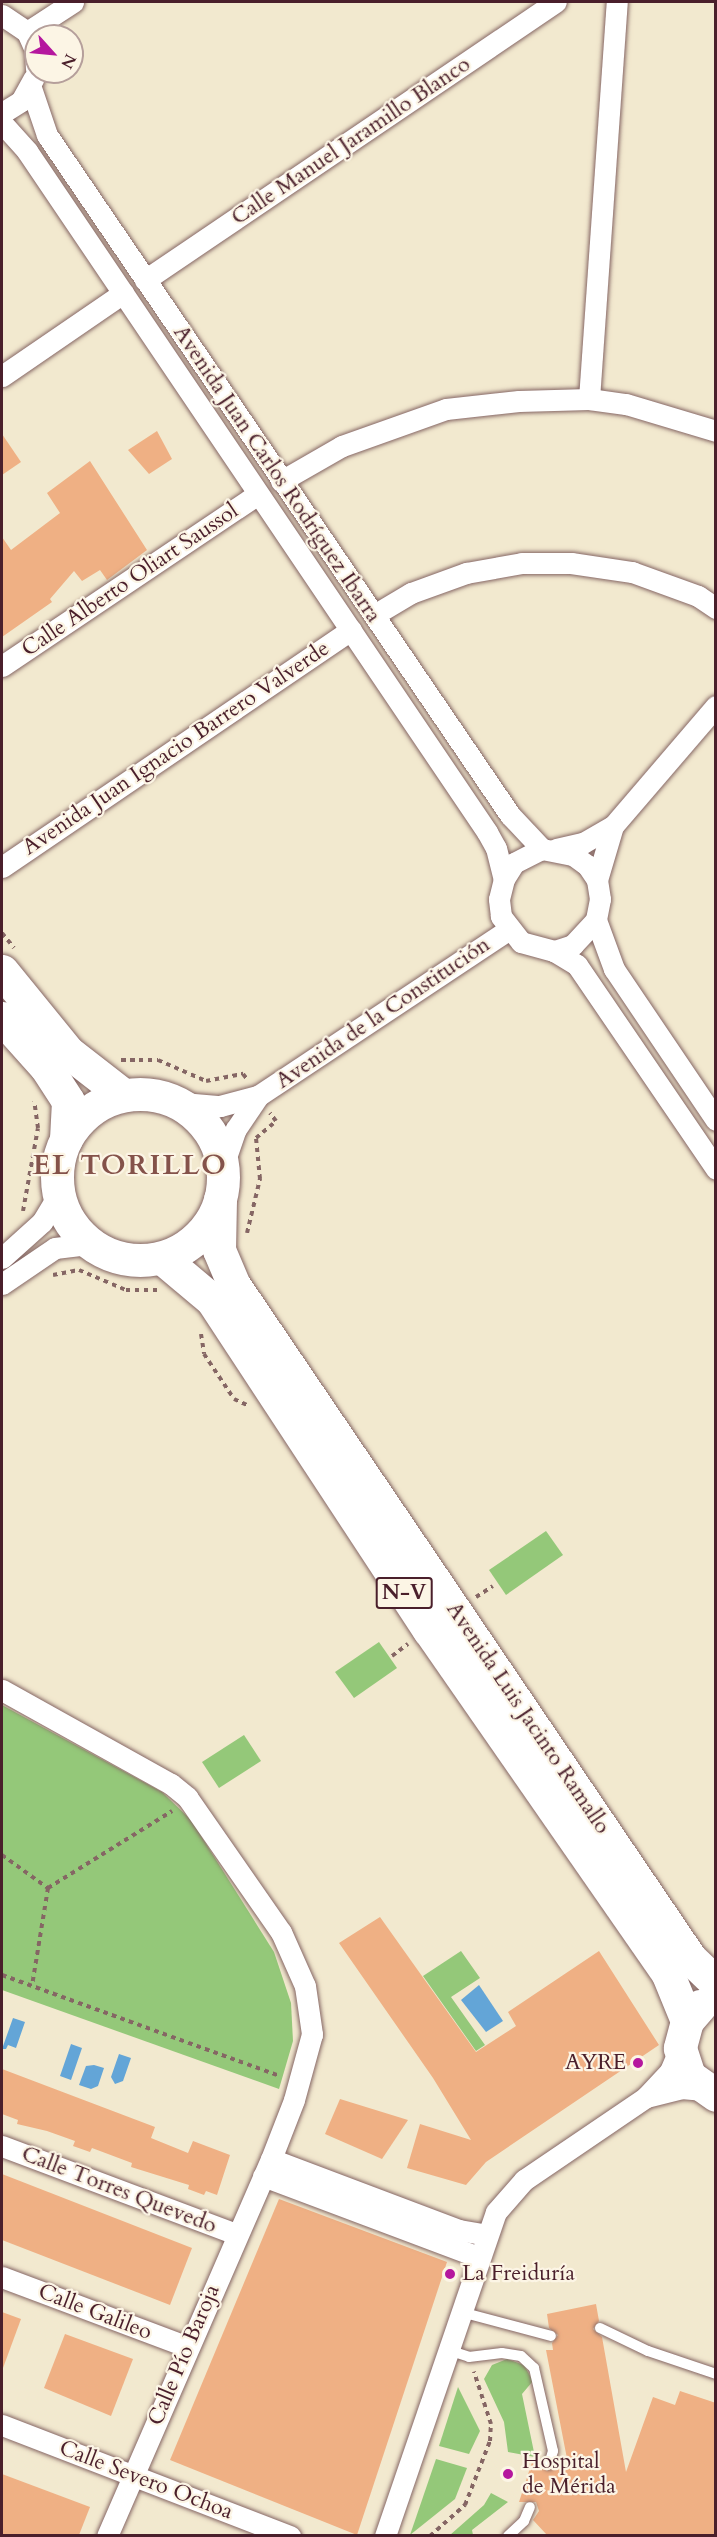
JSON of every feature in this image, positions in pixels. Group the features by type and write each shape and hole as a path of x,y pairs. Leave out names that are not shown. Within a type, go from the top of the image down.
{"main road":[{"path":"9,961 68,1052 122,1094"},
{"path":"2,1018 46,1067 68,1101 66,1139 57,1166 58,1195 64,1213 88,1244 111,1256 136,1261 162,1258 188,1246 201,1232 220,1199 223,1166 216,1141 201,1118 182,1103 152,1093 122,1094 85,1112 66,1139"},
{"name":"Avenida Luis Jacinto Ramallo","path":"220,1199 219,1250 234,1285 690,1958 716,1983"},
{"name":"Avenida Luis Jacinto Ramallo","path":"162,1258 212,1300 481,1705 668,1972 683,2035 689,2076 710,2092"},
{"path":"683,2035 701,2005 716,1999"}],"street":[{"path":"39,24 73,2"},
{"name":"Calle Manuel Jaramillo Blanco","path":"145,280 556,2"},
{"path":"589,399 616,2"},
{"path":"2,15 24,30"},
{"path":"2,112 21,101 30,84"},
{"name":"Avenida Juan Carlos Rodríguez Ibarra","path":"36,84 47,135 510,815 549,849"},
{"name":"Avenida Juan Carlos Rodríguez Ibarra","path":"2,123 27,151 487,832 496,848 504,879"},
{"path":"2,376 123,293"},
{"path":"281,481 342,446 446,409 519,401 589,399 637,406 716,431"},
{"name":"Calle Alberto Oliart Saussol","path":"2,666 258,494"},
{"path":"374,615 411,593 466,573 522,563 571,563 632,572 698,596 716,608"},
{"name":"Avenida Juan Ignacio Barrero Valverde","path":"2,867 351,630"},
{"path":"716,706 613,826 583,843 549,849 514,863 504,879 499,899 508,930 521,942 554,951 581,971 716,1169"},
{"path":"554,951 583,938 596,920 600,899 597,880 613,826"},
{"path":"549,849 573,855 597,880"},
{"path":"596,920 614,969 716,1120"},
{"name":"Avenida de la Constitución","path":"182,1103 220,1106 258,1096 508,930"},
{"name":"Avenida de la Constitución","path":"223,1166 236,1129 258,1096"},
{"path":"2,1258 42,1222 58,1195"},
{"path":"2,1284 55,1248 88,1244"},
{"name":"Calle Pío Baroja","path":"2,1690 171,1784 187,1797 282,1932 305,1986 312,2034 299,2081 267,2167 107,2535"},
{"path":"385,2535 496,2212 524,2180 646,2097 670,2071 683,2035"},
{"path":"646,2097 681,2088 710,2092"},
{"name":"Calle Torres Quevedo","path":"2,2146 236,2234"},
{"path":"267,2167 459,2230 487,2235"},
{"path":"267,2167 479,2257"},
{"name":"Calle Galileo","path":"2,2277 188,2347"},
{"name":"Calle Severo Ochoa","path":"2,2424 290,2535"}],"lane":[{"path":"461,2312 550,2336"},
{"path":"600,2328 648,2351 716,2374"},
{"path":"448,2350 469,2357 502,2353 521,2356 534,2368 553,2451 549,2464"},
{"path":"508,2535 524,2521 530,2507"}],"path":[{"path":"2,933 9,961"},
{"path":"116,1060 158,1060 206,1081 243,1074 276,1121 256,1138 261,1179 245,1237"},
{"path":"20,1215 27,1202 30,1160 38,1128 32,1096"},
{"path":"25,1268 29,1277 79,1270 126,1290 162,1290"},
{"path":"195,1326 202,1334 204,1354 234,1398 251,1407"},
{"path":"404,1633 417,1653"},
{"path":"32,1986 48,1888 167,1816 187,1797"},
{"path":"2,1856 48,1888"},
{"path":"2,1975 299,2081"},
{"path":"430,2535 465,2505 490,2441 491,2424 469,2357"}],"green space":[{"path":"546,1531 563,1555 506,1595 489,1570"},
{"path":"379,1642 397,1668 354,1698 335,1672"},
{"path":"2,1705 162,1792 191,1820 274,1952 291,2003 293,2041 279,2089 2,1990"},
{"path":"244,1735 261,1761 219,1788 202,1762"},
{"path":"461,1951 480,1978 451,1997 485,2045 476,2051 423,1976"},
{"path":"507,2359 524,2365 533,2381 522,2394 535,2457 508,2452 504,2422 484,2379 492,2365"},
{"path":"458,2387 480,2431 469,2454 439,2446"},
{"path":"436,2459 467,2468 455,2499 410,2535"},
{"path":"491,2493 508,2502 472,2530 473,2535 450,2535 484,2505"}],"water":[{"path":"479,1985 503,2021 486,2032 461,2000"},
{"path":"13,2018 25,2022 16,2048 8,2045 6,2049 2,2049"},
{"path":"71,2044 82,2048 71,2080 60,2076"},
{"path":"119,2054 131,2058 123,2081 115,2084 111,2077"},
{"path":"94,2065 104,2068 98,2086 91,2089 79,2085 86,2066"}],"building":[{"path":"157,431 172,459 149,474 128,450"},
{"path":"2,434 21,462 2,475"},
{"path":"90,461 147,550 107,580 100,570 82,581 74,571 50,599 52,602 2,637 2,537 11,550 60,513 47,493"},
{"path":"380,1917 476,2052 516,2026 508,2012 599,1951 659,2045 486,2162 466,2185 407,2168 420,2124 471,2140 433,2078 339,1943"},
{"path":"2,2069 155,2127 151,2138 188,2153 193,2141 230,2155 217,2195 206,2191 204,2195 188,2189 189,2185 131,2167 132,2163 92,2148 90,2152 73,2146 75,2141 17,2124 18,2120 2,2114"},
{"path":"340,2099 408,2120 382,2159 325,2134"},
{"path":"2,2174 192,2248 170,2305 2,2240"},
{"path":"279,2199 447,2262 357,2535 170,2460"},
{"path":"596,2304 599,2321 593,2329 602,2337 626,2472 653,2397 675,2405 680,2391 716,2403 716,2535 547,2535 533,2520 539,2511 536,2502 519,2502 533,2459 542,2462 547,2471 556,2466 569,2469 546,2350 553,2350 552,2343 558,2335 549,2328 547,2314"},
{"path":"2,2312 21,2319 3,2368 2,2367"},
{"path":"65,2334 133,2359 111,2416 44,2388"},
{"path":"2,2474 90,2507 79,2535 2,2535"}],"place":[{"name":"AYRE","path":"638,2063"},
{"name":"La Freiduría","path":"450,2274"},
{"name":"Hospital de Mérida","path":"508,2474"}],"district":[{"name":"EL TORILLO","path":"130,1165"}]}
